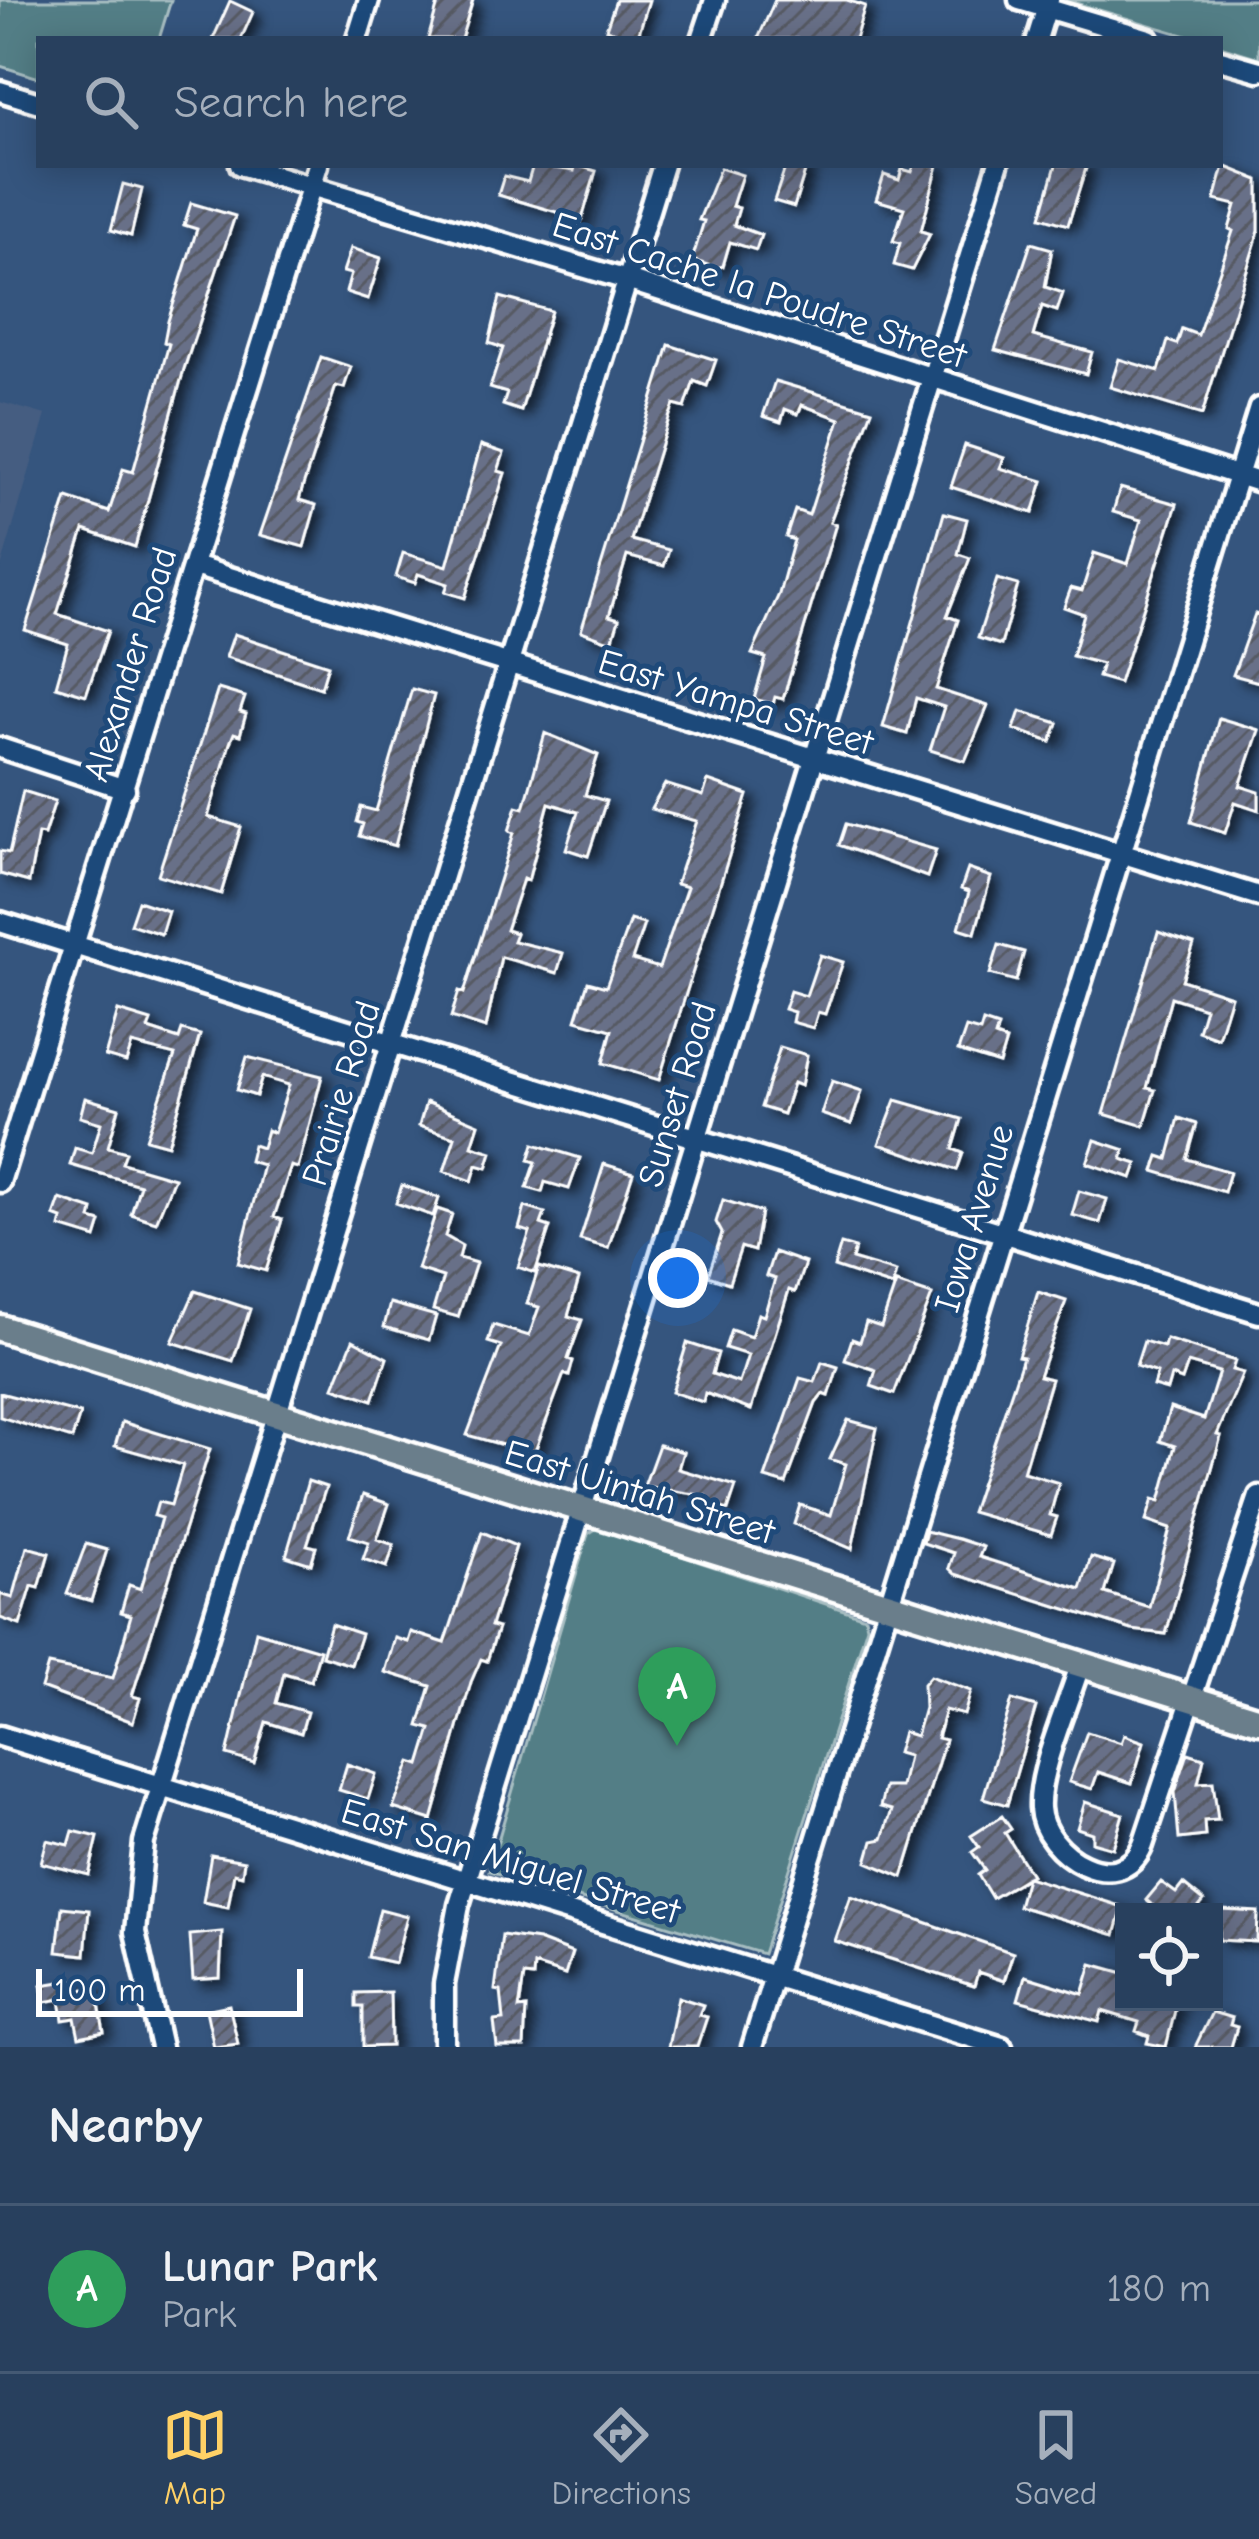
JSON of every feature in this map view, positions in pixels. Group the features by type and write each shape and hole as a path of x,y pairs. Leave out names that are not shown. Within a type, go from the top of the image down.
{"main road":[{"name":"East Uintah Street","path":"0,1328 1259,1720"}],"street":[{"path":"358,36 369,0"},
{"path":"703,36 715,0"},
{"path":"1019,0 1048,4 1140,36"},
{"path":"1038,36 1048,4"},
{"path":"1223,61 1259,71"},
{"path":"0,92 36,103"},
{"name":"East Cache la Poudre Street","path":"250,168 627,280 1259,482"},
{"name":"Alexander Road","path":"0,1182 317,168"},
{"name":"Prairie Road","path":"160,2047 135,1932 137,1875 160,1784 662,168"},
{"name":"Sunset Road","path":"444,2047 447,1953 997,168"},
{"name":"Iowa Avenue","path":"752,2047 1259,408"},
{"name":"East Yampa Street","path":"194,566 1259,896"},
{"path":"0,748 125,789"},
{"path":"0,922 1259,1313"},
{"path":"1080,1665 1040,1808 1046,1834 1057,1847 1087,1866 1116,1869 1138,1857 1259,1496"},
{"name":"East San Miguel Street","path":"0,1736 1003,2047"}],"shaded area":[{"path":"0,402 46,415 0,571"}],"green space":[{"path":"0,0 171,0 160,36 36,36 36,77 0,66"},
{"path":"1065,0 1259,0 1259,58 1223,47 1223,36 1187,36"},
{"path":"597,1528 865,1617 867,1626 763,1954 489,1871 588,1534"}],"building":[{"path":"439,0 473,0 462,36 429,36"},
{"path":"616,0 649,0 638,36 606,29"},
{"path":"775,0 847,0 865,6 856,36 759,36"},
{"path":"230,1 253,12 242,36 214,36"},
{"path":"1224,166 1259,180 1259,231 1202,415 1110,387 1119,359 1159,371 1168,341 1177,344 1182,329 1198,335 1233,231 1229,229 1236,205 1215,200"},
{"path":"532,168 596,171 580,226 558,220 560,213 498,195 504,176 528,182"},
{"path":"720,168 742,175 732,206 739,208 734,225 761,235 756,250 730,242 723,266 717,268 692,260 704,221 699,220"},
{"path":"785,168 806,168 794,207 774,201"},
{"path":"913,168 937,168 921,231 930,234 912,270 894,265 900,243 893,241 904,208 876,200 884,175 899,180 902,169 912,172"},
{"path":"1055,168 1086,168 1068,225 1041,217"},
{"path":"123,184 142,189 131,236 111,230"},
{"path":"191,203 235,216 184,369 135,547 84,530 57,614 108,631 86,695 56,686 68,644 25,630 67,498 109,512 123,469 133,472 169,344 164,342 168,321 197,229 184,225"},
{"path":"1031,243 1052,249 1045,287 1063,293 1057,311 1042,306 1033,336 1092,352 1086,374 995,350"},
{"path":"351,248 381,258 368,299 346,292 351,274 343,272"},
{"path":"500,297 551,311 521,411 503,405 507,393 490,388 503,348 489,343"},
{"path":"669,345 716,360 707,386 694,381 685,408 674,405 670,415 631,540 669,550 664,566 627,556 609,616 619,619 612,642 581,631"},
{"path":"321,357 351,367 344,388 336,386 299,500 316,505 304,547 260,535"},
{"path":"775,381 872,410 830,522 836,524 783,699 775,697 773,704 754,699 766,658 752,654 779,594 794,540 786,537 795,510 809,515 840,419 802,405 798,414 785,409 781,422 763,416"},
{"path":"481,445 504,453 498,471 505,473 465,598 445,592 448,584 418,574 415,583 396,577 403,553 447,566"},
{"path":"965,445 1004,458 1000,468 1043,481 1033,513 951,487"},
{"path":"1120,488 1177,504 1119,683 1098,677 1102,664 1072,656 1084,614 1064,607 1071,588 1082,591 1094,553 1128,564 1141,520 1113,512"},
{"path":"944,513 967,519 958,554 970,558 947,616 958,620 936,689 988,706 965,761 930,750 944,707 916,698 907,734 883,727"},
{"path":"997,579 1018,585 1001,645 978,638"},
{"path":"1255,614 1259,615 1259,682 1233,675"},
{"path":"234,634 328,665 321,688 226,657"},
{"path":"218,689 245,697 240,712 246,714 240,735 234,733 230,743 208,817 241,827 221,894 158,875"},
{"path":"412,689 434,695 395,846 359,836 363,824 357,822 361,807 376,811"},
{"path":"1020,711 1058,723 1051,742 1014,729"},
{"path":"1219,718 1259,730 1240,786 1259,792 1259,810 1235,802 1225,833 1191,822"},
{"path":"545,733 598,755 585,795 606,801 588,856 566,849 578,812 549,803 528,881 523,879 506,930 516,933 513,941 563,953 557,973 501,957 486,1028 451,1017 459,991 464,993 514,833 509,831 517,806 524,808"},
{"path":"708,781 748,795 659,1080 603,1063 612,1030 576,1020 588,982 606,987 630,920 644,924 632,960 659,968 687,887 676,884 697,821 651,809 665,784 703,796"},
{"path":"23,791 55,801 44,835 38,834 29,882 0,874 0,851 9,853"},
{"path":"846,824 936,850 927,877 839,845"},
{"path":"968,869 991,877 975,933 959,928 969,892 961,889"},
{"path":"138,901 168,911 161,934 130,924"},
{"path":"1158,932 1194,944 1182,980 1231,996 1218,1038 1198,1031 1205,1008 1171,997 1147,1088 1155,1090 1144,1126 1104,1114"},
{"path":"999,945 1024,952 1016,981 990,974"},
{"path":"820,955 843,962 825,1014 818,1012 813,1028 792,1022 794,1012 784,1009 790,991 806,996"},
{"path":"118,1011 151,1021 148,1029 179,1039 182,1030 200,1035 168,1145 146,1139 175,1055 132,1044 126,1062 105,1056"},
{"path":"983,1022 998,1027 995,1037 1006,1041 999,1064 958,1051 966,1028 980,1032"},
{"path":"780,1047 807,1055 801,1086 793,1083 783,1114 761,1107"},
{"path":"247,1057 322,1076 298,1168 291,1166 274,1217 282,1220 266,1271 238,1263 263,1165 249,1161 253,1145 262,1148 267,1130 274,1133 289,1085 262,1077 256,1096 237,1090"},
{"path":"832,1081 862,1091 851,1124 821,1114"},
{"path":"85,1098 119,1108 108,1147 126,1152 122,1163 174,1178 156,1222 131,1214 140,1185 70,1165 75,1148 92,1153 101,1123 80,1117"},
{"path":"896,1100 962,1119 953,1149 963,1153 957,1170 879,1144"},
{"path":"426,1102 479,1124 472,1146 492,1152 487,1168 477,1165 472,1181 444,1171 455,1137 419,1126"},
{"path":"1179,1118 1197,1124 1187,1159 1230,1172 1224,1192 1154,1171 1159,1156 1168,1159"},
{"path":"1095,1140 1125,1150 1122,1159 1137,1164 1132,1178 1087,1163"},
{"path":"534,1144 580,1158 569,1189 545,1182 542,1192 527,1188 536,1162 529,1160"},
{"path":"604,1164 633,1173 608,1248 580,1240"},
{"path":"402,1185 439,1198 433,1216 396,1203"},
{"path":"1079,1191 1107,1199 1100,1223 1072,1215"},
{"path":"60,1199 93,1210 91,1219 101,1222 96,1238 60,1227 62,1219 54,1216"},
{"path":"723,1200 761,1212 754,1251 741,1247 729,1283 708,1276 722,1233 716,1222"},
{"path":"525,1207 545,1213 541,1224 550,1227 535,1273 518,1267 530,1232 519,1229"},
{"path":"437,1209 452,1214 445,1236 462,1246 459,1258 476,1263 458,1317 433,1310 443,1277 417,1269"},
{"path":"841,1244 855,1248 852,1259 896,1272 892,1286 834,1267"},
{"path":"774,1252 805,1263 795,1292 789,1290 751,1410 705,1393 703,1402 672,1392 687,1343 718,1353 712,1374 739,1383 748,1355 725,1348 731,1330 751,1337 758,1314 764,1316 775,1279 766,1276"},
{"path":"539,1267 579,1279 568,1316 582,1320 568,1359 573,1361 569,1376 564,1374 535,1451 524,1451 467,1435 501,1346 488,1342 493,1325 529,1336 539,1307 527,1304"},
{"path":"896,1283 932,1295 894,1394 871,1386 876,1370 845,1360 852,1339 860,1342 866,1322 881,1327"},
{"path":"195,1291 250,1309 233,1361 172,1342"},
{"path":"1038,1292 1066,1301 1039,1376 1051,1379 1023,1472 1059,1483 1050,1515 1057,1517 1051,1535 971,1512 1023,1357 1018,1356"},
{"path":"390,1303 436,1316 429,1340 384,1327"},
{"path":"1166,1339 1235,1361 1232,1370 1243,1373 1217,1435 1221,1436 1166,1634 1132,1630 955,1574 949,1568 954,1553 923,1543 926,1531 958,1539 983,1547 979,1557 1081,1589 1091,1557 1114,1564 1105,1593 1149,1607 1170,1529 1146,1521 1153,1499 1160,1501 1175,1446 1160,1441 1170,1408 1204,1419 1219,1372 1188,1363 1182,1380 1171,1376 1167,1390 1153,1386 1157,1373 1136,1366 1144,1341 1164,1347"},
{"path":"353,1340 387,1358 373,1400 334,1387"},
{"path":"822,1362 838,1367 829,1396 823,1394 816,1403 786,1484 765,1478 800,1378 815,1382"},
{"path":"0,1393 80,1414 72,1439 0,1417"},
{"path":"848,1420 877,1428 852,1549 794,1524 800,1505 831,1515 846,1464 830,1459"},
{"path":"122,1422 210,1449 132,1696 140,1698 133,1722 41,1688 48,1665 113,1678 131,1615 121,1612 129,1585 141,1589 161,1518 154,1516 158,1502 171,1505 183,1465 115,1446"},
{"path":"659,1445 683,1452 678,1469 736,1486 728,1510 704,1502 706,1496 644,1486"},
{"path":"308,1481 326,1487 307,1545 316,1547 311,1564 286,1556"},
{"path":"363,1495 389,1504 377,1539 394,1545 387,1567 363,1559 369,1542 349,1536"},
{"path":"482,1532 516,1546 491,1626 498,1628 487,1661 481,1659 471,1682 432,1820 393,1808 411,1762 420,1765 431,1729 419,1726 431,1686 385,1672 395,1638 408,1642 411,1632 445,1643"},
{"path":"86,1544 107,1550 91,1601 67,1594"},
{"path":"27,1547 49,1553 39,1588 32,1586 20,1625 0,1618 0,1594 13,1598"},
{"path":"331,1624 361,1634 351,1665 322,1656"},
{"path":"256,1631 320,1650 311,1681 284,1673 276,1703 307,1712 301,1733 266,1722 254,1763 227,1755"},
{"path":"930,1676 971,1691 964,1715 945,1710 937,1738 945,1740 903,1877 867,1862 873,1841 883,1839 892,1810 880,1807 885,1787 901,1787 908,1756 897,1753 903,1732 916,1736 924,1708 923,1684"},
{"path":"1012,1700 1036,1707 1007,1805 983,1798"},
{"path":"1087,1732 1121,1743 1124,1735 1144,1742 1132,1783 1098,1772 1092,1789 1069,1782"},
{"path":"1188,1753 1204,1758 1198,1783 1213,1782 1218,1820 1204,1821 1205,1836 1179,1839 1175,1792"},
{"path":"347,1764 376,1774 368,1799 339,1790"},
{"path":"1085,1802 1123,1814 1113,1848 1092,1842 1092,1833 1077,1828"},
{"path":"1002,1816 1011,1829 1005,1833 1031,1875 1027,1877 1115,1904 1115,1935 1018,1906 1026,1878 992,1898 978,1875 985,1870 972,1852 979,1847 971,1836"},
{"path":"73,1831 98,1837 89,1875 41,1863 47,1840 69,1845"},
{"path":"211,1855 244,1861 242,1875 234,1873 228,1907 203,1902"},
{"path":"1161,1882 1176,1893 1183,1884 1204,1901 1150,1903 1146,1900"},
{"path":"851,1896 1013,1953 1004,1981 978,1972 974,1986 835,1941"},
{"path":"62,1907 89,1910 85,1955 57,1952"},
{"path":"380,1909 407,1916 395,1963 368,1957"},
{"path":"1223,1910 1258,1912 1257,1942 1223,1940"},
{"path":"222,1932 220,1978 193,1980 190,1935"},
{"path":"502,1935 538,1940 572,1953 565,1975 534,1965 533,1977 524,1976 519,2009 526,2008 524,2047 497,2047 494,2021 504,2020 501,1991 495,1990"},
{"path":"1092,1964 1115,1970 1115,2011 1175,2011 1166,2047 1147,2043 1149,2036 1136,2031 1139,2022 1102,2011 1099,2022 1018,2000 1025,1976 1083,1994"},
{"path":"73,1980 75,1991 96,1987 104,2032 79,2037 75,2018 63,2020 60,1999 45,2002 42,1985"},
{"path":"390,1992 391,2046 363,2047 363,2007 356,2007 356,1993"},
{"path":"678,1997 703,2005 699,2015 707,2017 697,2047 668,2047"},
{"path":"229,2005 238,2044 214,2047 206,2010"},
{"path":"1212,2012 1232,2018 1230,2025 1237,2027 1231,2047 1195,2047"}],"place":[{"name":"Lunar Park","path":"677,1746"}]}
